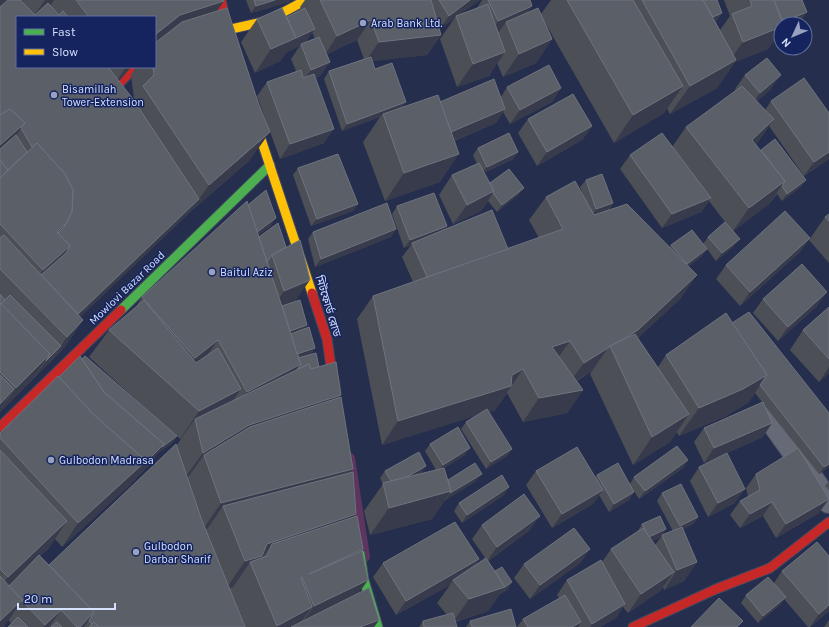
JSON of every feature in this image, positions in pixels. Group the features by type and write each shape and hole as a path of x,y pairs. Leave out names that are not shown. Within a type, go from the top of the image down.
{"street":[{"path":"221,0 228,34"},
{"path":"205,32 228,34 267,21 306,0"},
{"path":"111,92 134,68"},
{"name":"মিটফোর্ড রোড","path":"250,105 327,339 336,401"},
{"name":"Mowlovi Bazar Road","path":"0,427 72,347 270,165"},
{"path":"769,418 829,502"},
{"path":"633,627 716,589 770,568 829,522"},
{"path":"359,549 364,580 378,627"}],"building":[{"path":"8,0 20,0 35,15 48,3 59,15 63,11 67,16 16,16 16,68 109,68 133,99 199,199 78,314 41,275 67,252 70,246 58,233 64,227 72,211 73,190 65,174 37,143 32,147 21,128 25,123 10,109 0,115 0,7"},
{"path":"76,0 224,1 180,15 156,34 156,16 88,16"},
{"path":"254,0 275,0 256,6"},
{"path":"320,0 431,0 441,35 379,42 371,20 337,36"},
{"path":"439,0 470,0 449,16"},
{"path":"488,0 530,0 532,6 498,21"},
{"path":"567,0 633,0 683,86 633,115"},
{"path":"642,0 703,0 736,60 690,86"},
{"path":"703,0 717,0 722,13 713,17"},
{"path":"750,0 774,0 780,16 773,16 773,30 743,42 732,14 752,6"},
{"path":"774,0 802,0 807,12 797,16 781,16"},
{"path":"488,4 505,52 473,64 456,16"},
{"path":"227,8 259,105 270,132 209,185 143,86 154,75 153,68 156,68 156,42 182,22"},
{"path":"282,8 296,38 271,49 257,19"},
{"path":"305,8 315,29 296,38 287,17"},
{"path":"538,8 552,39 519,54 506,22"},
{"path":"319,37 330,62 311,70 301,44"},
{"path":"371,57 375,69 392,63 406,102 347,124 329,71"},
{"path":"767,58 781,75 760,93 745,75"},
{"path":"549,65 561,88 520,110 507,87"},
{"path":"301,70 303,78 314,74 334,129 290,144 267,82"},
{"path":"804,78 829,113 829,152 814,162 771,101"},
{"path":"494,79 505,109 451,132 440,102"},
{"path":"742,86 774,119 752,140 785,181 749,208 686,127"},
{"path":"573,94 592,126 547,152 528,119"},
{"path":"438,95 459,154 404,173 383,114"},
{"path":"10,109 25,123 0,145 0,115"},
{"path":"509,133 518,152 487,167 478,148"},
{"path":"662,133 711,198 672,214 630,155"},
{"path":"16,135 27,152 8,170 0,160 0,149"},
{"path":"775,139 806,180 787,194 782,186 785,181 761,150"},
{"path":"37,143 65,174 73,190 72,211 67,222 57,232 70,246 43,270 0,224 0,178"},
{"path":"338,154 358,204 317,219 298,168"},
{"path":"0,160 8,170 0,178"},
{"path":"479,163 494,191 467,205 452,175"},
{"path":"509,169 524,188 502,205 493,193 494,191 490,183"},
{"path":"602,174 613,203 596,209 586,180"},
{"path":"575,181 594,215 627,204 697,275 638,330 584,363 570,341 552,347 583,390 539,398 523,369 512,375 511,386 398,421 373,296 563,229 546,197"},
{"path":"266,190 276,218 257,232 248,205"},
{"path":"434,193 447,226 410,240 397,206"},
{"name":"Baitul Aziz","path":"247,201 301,364 247,392 218,340 195,358 142,297"},
{"path":"387,203 396,229 321,259 313,232"},
{"path":"492,210 508,249 427,277 412,243"},
{"path":"785,211 810,238 750,292 726,265"},
{"path":"829,214 829,221 825,217"},
{"path":"725,222 740,239 722,253 708,237"},
{"path":"278,223 286,247 272,255 267,262 259,237"},
{"path":"692,230 707,249 687,264 671,245"},
{"path":"4,235 83,320 67,337 0,269 0,238"},
{"path":"300,240 310,280 284,291 272,255"},
{"path":"802,264 827,292 788,327 763,299"},
{"path":"0,294 5,300 1,304 0,303"},
{"path":"10,295 61,346 46,361 50,354 1,304"},
{"path":"144,300 196,363 218,348 241,389 199,411 109,330"},
{"path":"300,300 307,325 290,331 282,306"},
{"path":"0,303 50,354 16,388 0,372"},
{"path":"829,307 829,359 803,330"},
{"path":"749,312 829,413 829,464 824,467 760,385 767,375 732,323"},
{"path":"726,313 767,375 743,389 699,408 666,355"},
{"path":"309,327 315,348 297,354 291,334"},
{"path":"635,334 689,414 652,437 610,346"},
{"path":"316,353 319,367 311,369 309,364 297,370 301,364 298,358"},
{"path":"80,356 104,392 164,444 145,463 146,461 93,414 59,377"},
{"path":"85,356 177,436 162,447 164,444 104,392 82,359"},
{"path":"336,362 341,395 249,425 203,453 195,419 309,364 311,369"},
{"path":"0,375 14,389 0,404"},
{"name":"Gulbodon Madrasa","path":"58,376 93,414 146,461 78,523 0,438 0,433"},
{"path":"341,397 353,469 221,503 204,455 250,427"},
{"path":"763,402 772,423 714,448 704,428"},
{"path":"487,409 512,449 491,462 466,422"},
{"path":"458,427 470,448 443,465 430,444"},
{"name":"Gulbodon Darbar Sharif","path":"176,444 201,518 245,627 99,627 94,622 92,624 89,621 94,612 49,565"},
{"path":"677,446 688,460 645,491 634,477"},
{"path":"577,447 603,490 562,514 536,471"},
{"path":"798,448 829,499 786,524 772,502 750,514 740,501 760,490 756,474"},
{"path":"0,450 67,521 8,577 0,569"},
{"path":"419,452 426,466 405,478 391,481 385,471"},
{"path":"727,453 745,489 718,503 699,467"},
{"path":"475,463 482,474 450,493 451,491 448,480"},
{"path":"618,463 634,492 614,504 597,475"},
{"path":"444,468 451,491 389,508 383,483"},
{"path":"353,472 356,514 267,544 262,556 245,561 223,506"},
{"path":"502,475 509,487 467,515 459,503"},
{"path":"681,484 698,517 680,526 662,493"},
{"path":"524,494 540,516 497,547 482,525"},
{"path":"357,516 363,549 309,574 362,551 368,580 314,606 302,577 301,578 312,607 277,626 250,562 267,556 272,544"},
{"path":"660,516 666,529 649,537 642,524"},
{"path":"455,522 479,559 406,601 383,563"},
{"path":"682,527 697,562 677,570 662,535"},
{"path":"574,528 590,549 540,585 524,564"},
{"path":"643,528 674,572 641,594 611,549"},
{"path":"817,542 829,556 829,605 819,614 782,571"},
{"path":"39,555 94,612 80,627 77,627 61,610 45,625 9,586"},
{"path":"486,558 505,587 469,599 453,580"},
{"path":"601,560 625,604 592,624 567,580"},
{"path":"502,567 512,582 505,587 495,571"},
{"path":"0,576 22,600 0,621"},
{"path":"768,577 786,597 763,616 746,595"},
{"path":"369,588 379,620 360,627 291,627"},
{"path":"565,595 581,622 572,627 528,627 523,619"},
{"path":"719,598 743,621 737,627 691,627"},
{"path":"511,609 516,627 472,627 470,621"},
{"path":"453,613 457,627 424,627 423,621"},
{"path":"18,617 28,627 8,627"},
{"path":"57,622 62,627 51,627"},
{"path":"94,622 99,627 89,627"}],"waterway":[{"path":"350,458 365,557"}],"traffic: fast":[{"path":"121,310 270,165"},
{"path":"360,554 364,580 378,627"}],"traffic: slow":[{"path":"227,30 267,21 306,0"},
{"path":"253,115 312,293"}],"traffic: jam":[{"path":"221,0 229,38"},
{"path":"111,92 134,68"},
{"path":"312,293 327,339 335,394"},
{"path":"0,427 121,310"},
{"path":"633,627 716,589 770,568 829,522"}],"place":[{"name":"Arab Bank Ltd.","path":"363,23"},
{"name":"Bisamillah Tower-Extension","path":"54,95"},
{"name":"Baitul Aziz","path":"212,272"},
{"name":"Gulbodon Madrasa","path":"51,460"},
{"name":"Gulbodon Darbar Sharif","path":"136,552"}]}
